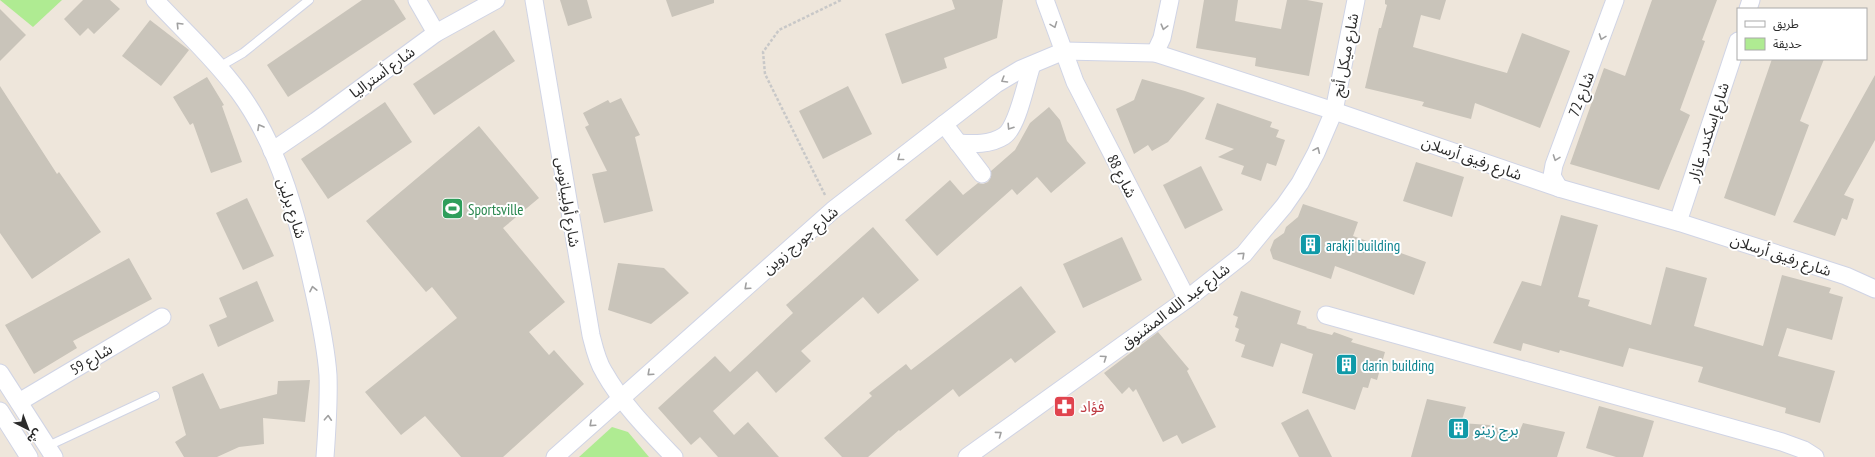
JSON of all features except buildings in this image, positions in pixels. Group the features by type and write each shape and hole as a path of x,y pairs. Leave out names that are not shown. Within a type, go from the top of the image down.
{"street":[{"name":"شارع برلين","path":"155,0 219,67 252,113 272,150 304,245 323,336 328,375 328,409 325,457"},
{"path":"417,0 436,33"},
{"name":"شارع أستراليا","path":"272,150 316,121 436,33 496,0"},
{"name":"شارع أولبيانوس","path":"534,0 591,335 596,355 603,371 621,398 674,457"},
{"name":"شارع 88","path":"1045,0 1069,68 1082,98 1187,299"},
{"path":"1155,53 1162,38 1170,0"},
{"name":"شارع ميكل أنج","path":"1334,111 1356,0"},
{"name":"شارع 72","path":"1559,188 1552,176 1554,165 1615,0"},
{"name":"شارع إسكندر عازار","path":"1678,222 1737,44"},
{"name":"شارع جورج زوين","path":"555,457 833,210 996,84 1021,69 1064,51"},
{"name":"شارع رفيق أرسلان","path":"1064,51 1155,53 1334,111 1559,188 1678,222 1846,276 1875,289"},
{"path":"958,144 982,144 1004,136 1016,118 1032,65"},
{"name":"شارع عبد الله المشنوق","path":"967,457 1187,299 1244,254 1284,206 1300,183 1316,154 1334,111"},
{"path":"944,124 982,174"},
{"path":"1326,315 1782,442 1804,450 1816,457"},
{"name":"شارع 59","path":"19,402 162,317"},
{"path":"0,373 51,452"},
{"path":"0,411 29,457"}],"lane":[{"path":"219,67 243,53 309,0"},
{"path":"51,452 155,396"}],"path":[{"path":"833,210 765,74 763,52 779,30 841,0"}],"green space":[{"path":"0,0 62,0 33,27"},
{"path":"612,427 628,432 649,457 579,457"}],"place":[{"name":"Sportsville","path":"452,209"},
{"name":"arakji building","path":"1311,245"},
{"name":"darin building","path":"1346,365"},
{"name":"فؤاد","path":"1064,406"},
{"name":"برج زينو","path":"1459,429"}]}
